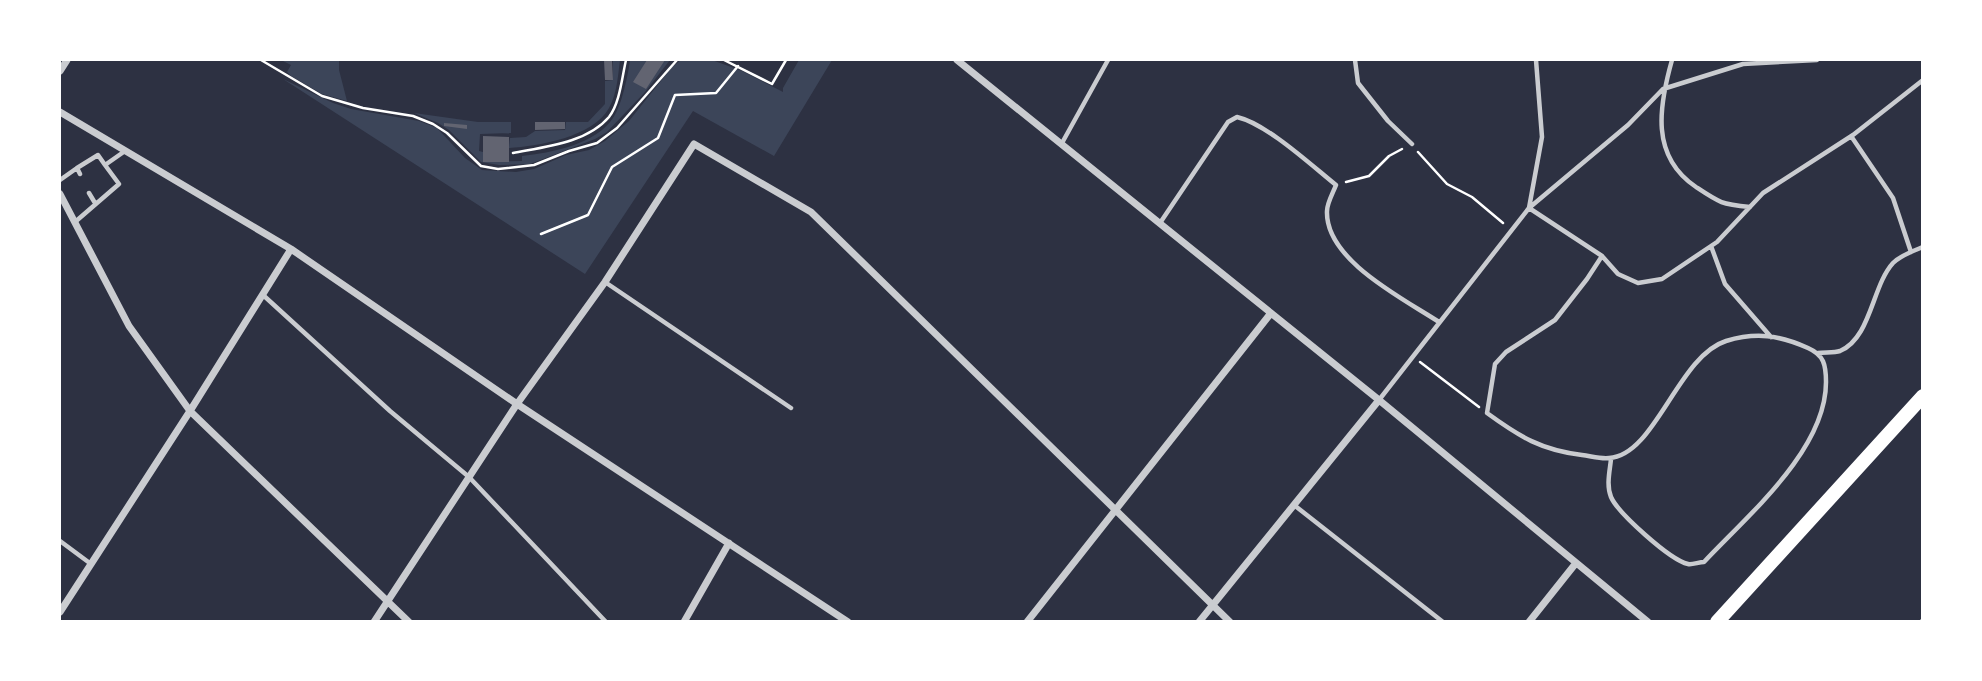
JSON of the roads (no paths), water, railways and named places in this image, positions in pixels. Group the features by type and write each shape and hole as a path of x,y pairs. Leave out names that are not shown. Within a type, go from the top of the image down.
{"main road":[{"path":"1717,621 1923,396"}],"street":[{"path":"60,71 66,60"},
{"path":"957,60 1648,621"},
{"path":"60,112 291,249 517,404 848,621"},
{"path":"374,621 517,404 605,282 694,144 811,212 1230,621"},
{"path":"60,194 129,326 190,411 409,621"},
{"path":"60,612 291,249"},
{"path":"1027,621 1271,313"},
{"path":"1199,621 1379,400"},
{"path":"684,621 729,543"},
{"path":"1529,621 1576,563"}],"lane":[{"path":"1062,143 1108,60"},
{"path":"1355,60 1357,83 1388,121 1412,144"},
{"path":"1529,208 1542,137 1536,60"},
{"path":"1672,60 1663,89 1661,115 1664,150 1681,177 1721,204 1750,207"},
{"path":"1379,400 1529,208 1628,125 1663,89 1744,64 1817,60"},
{"path":"1529,208 1602,256 1618,274 1638,283 1662,279 1711,246 1763,193 1851,136 1923,80"},
{"path":"1160,223 1228,122 1237,117 1245,119 1280,141 1336,185 1327,210 1330,229 1336,242 1360,270 1439,322"},
{"path":"1851,136 1893,198 1911,252"},
{"path":"105,165 125,151"},
{"path":"60,180 79,171 98,155 119,184 74,222"},
{"path":"89,193 95,203"},
{"path":"1711,246 1725,284 1771,337"},
{"path":"1602,256 1555,320 1506,352 1495,364 1487,413 1515,433 1554,451 1611,459 1631,449 1648,434 1666,402 1698,361 1722,342 1756,334 1794,342 1818,353 1838,352 1852,344 1863,326 1879,283 1895,261 1923,247"},
{"path":"605,282 791,408"},
{"path":"262,295 390,411 469,477 606,621"},
{"path":"1611,459 1608,485 1611,497 1623,515 1665,552 1688,564 1704,562 1783,478 1812,436 1826,399 1826,366 1818,353"},
{"path":"1294,505 1443,621"},
{"path":"60,541 92,564"}]}
